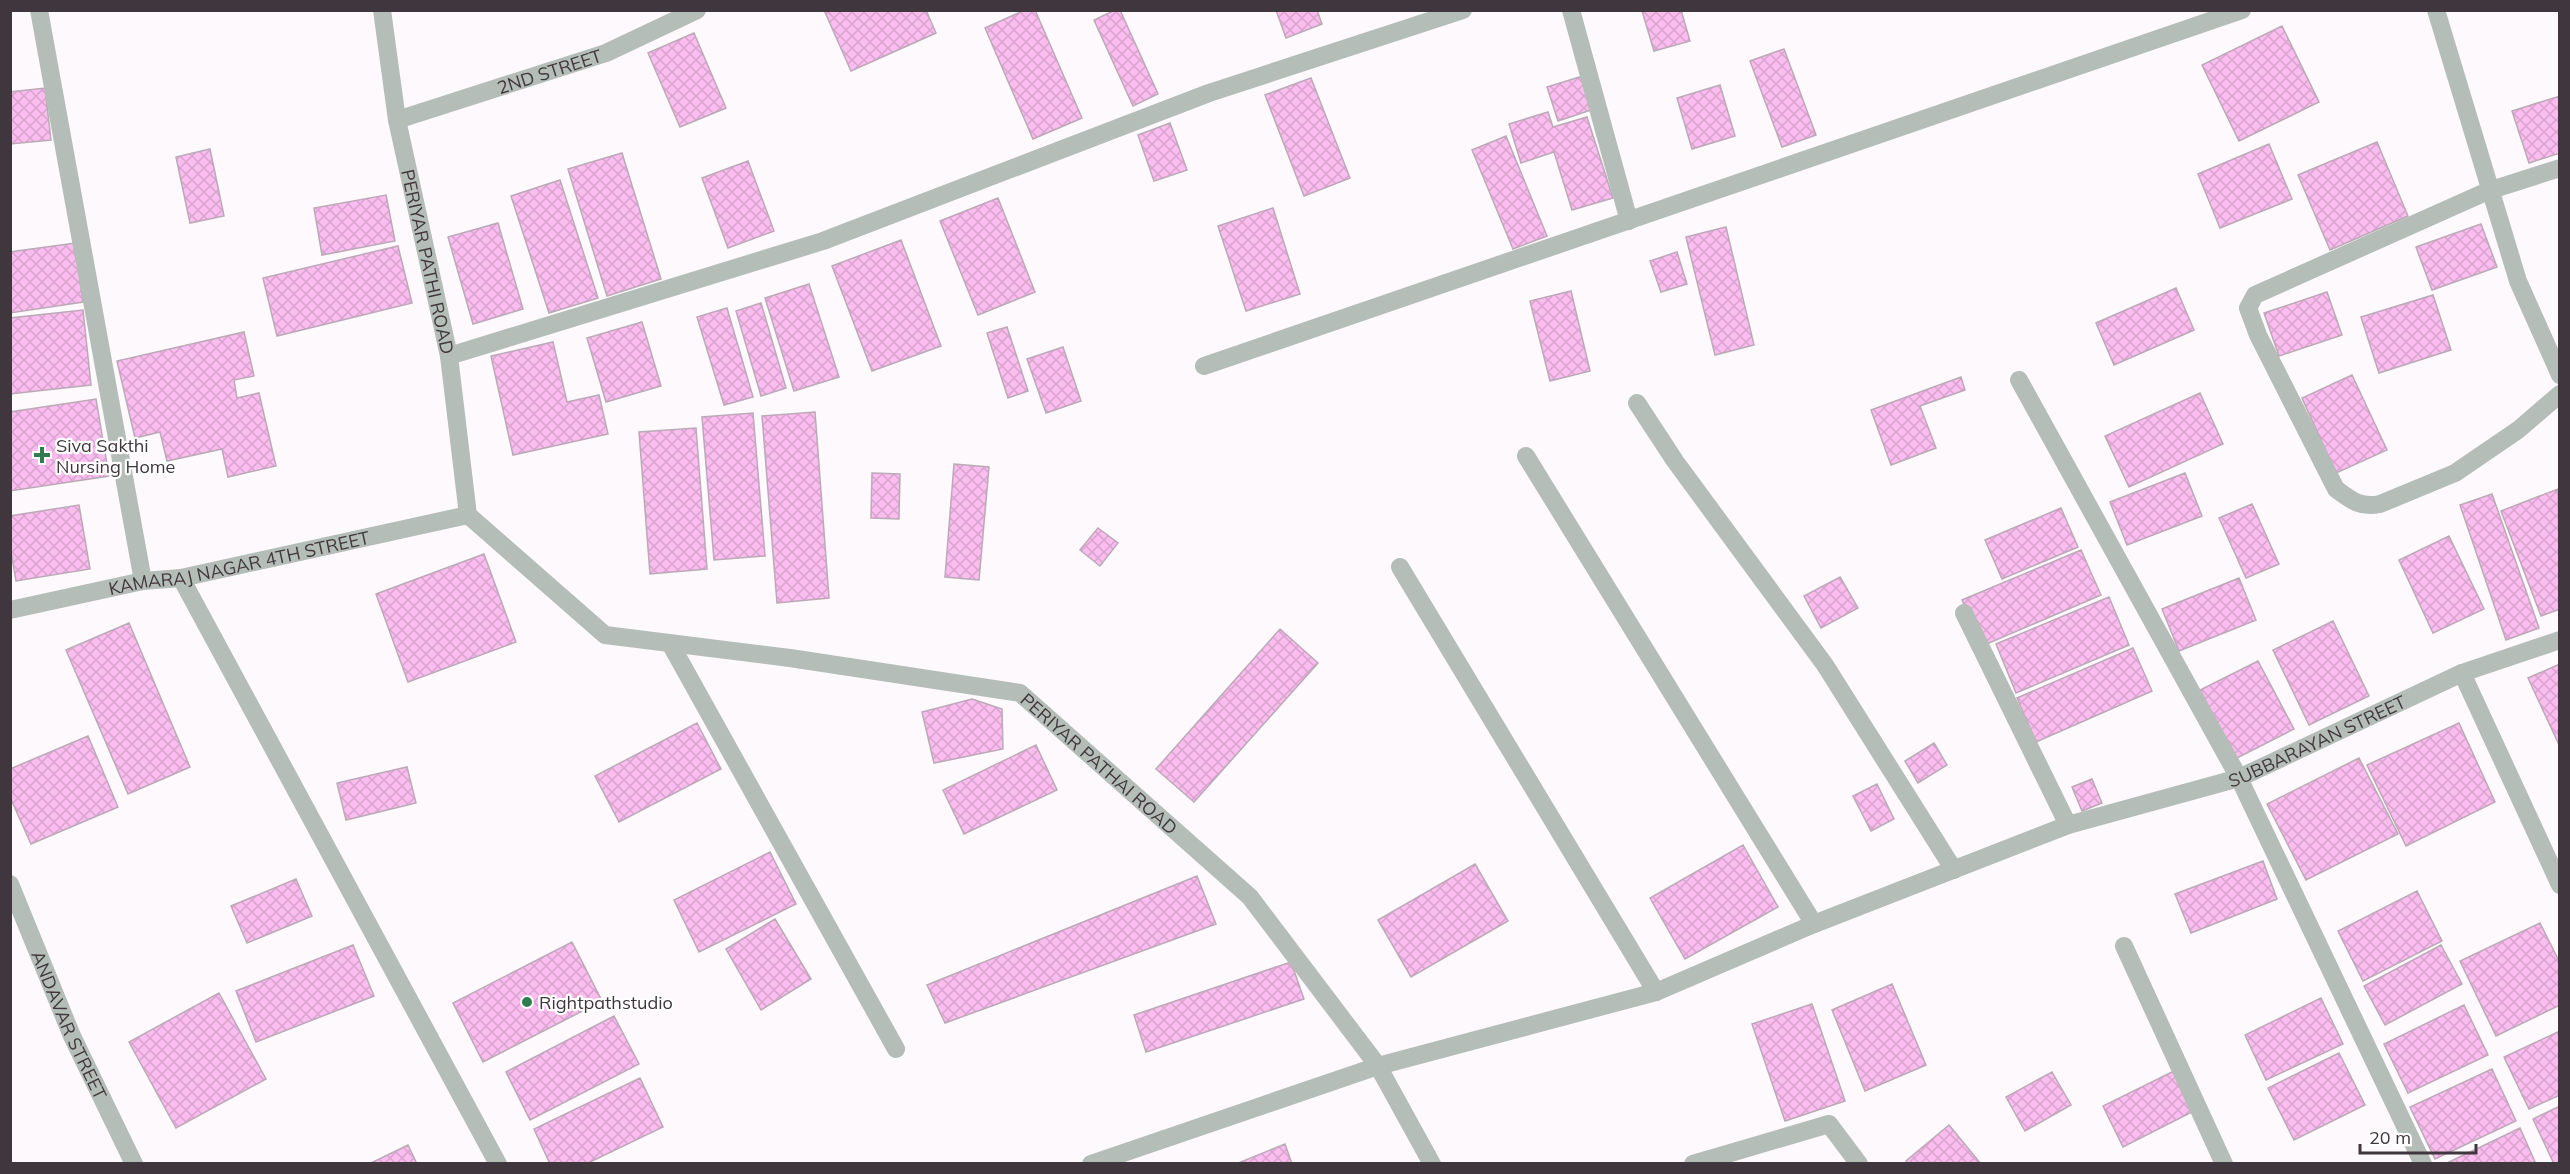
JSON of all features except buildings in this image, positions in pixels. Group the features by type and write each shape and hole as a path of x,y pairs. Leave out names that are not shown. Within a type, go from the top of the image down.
{"street":[{"path":"39,10 143,581"},
{"name":"PERIYAR PATHI ROAD","path":"382,10 397,120 449,356 468,515"},
{"name":"2ND STREET","path":"397,120 606,53 697,10"},
{"path":"449,356 823,241 1209,93 1463,10"},
{"path":"1571,10 1629,220"},
{"path":"1204,366 2242,10"},
{"path":"2436,10 2488,191 2517,281 2559,375"},
{"path":"2559,168 2488,191 2255,295 2248,309 2258,334 2336,489 2354,503 2367,506 2380,504 2456,472 2518,430 2559,394"},
{"path":"2019,380 2239,778 2423,1164"},
{"path":"1637,404 1675,461 1825,665 1954,870"},
{"path":"1526,456 1814,924"},
{"name":"KAMARAJ NAGAR 4TH STREET","path":"10,610 143,581 181,578 468,515"},
{"name":"PERIYAR PATHAI ROAD","path":"468,515 604,635 790,658 1020,693 1250,897 1378,1066 1432,1164"},
{"path":"1400,567 1656,992"},
{"path":"181,578 498,1164"},
{"path":"1964,613 2068,825"},
{"name":"SUBBARAYAN STREET","path":"1091,1164 1378,1066 1656,992 1814,924 2068,825 2239,778 2462,673 2559,640"},
{"path":"671,645 896,1049"},
{"path":"2462,673 2559,885"},
{"name":"ANDAVAR STREET","path":"10,884 72,1036 134,1164"},
{"path":"2124,946 2224,1164"},
{"path":"1693,1164 1829,1124 1859,1164"}],"place":[{"name":"Siva Sakthi Nursing Home","path":"42,455"},
{"name":"Rightpathstudio","path":"527,1002"}]}
